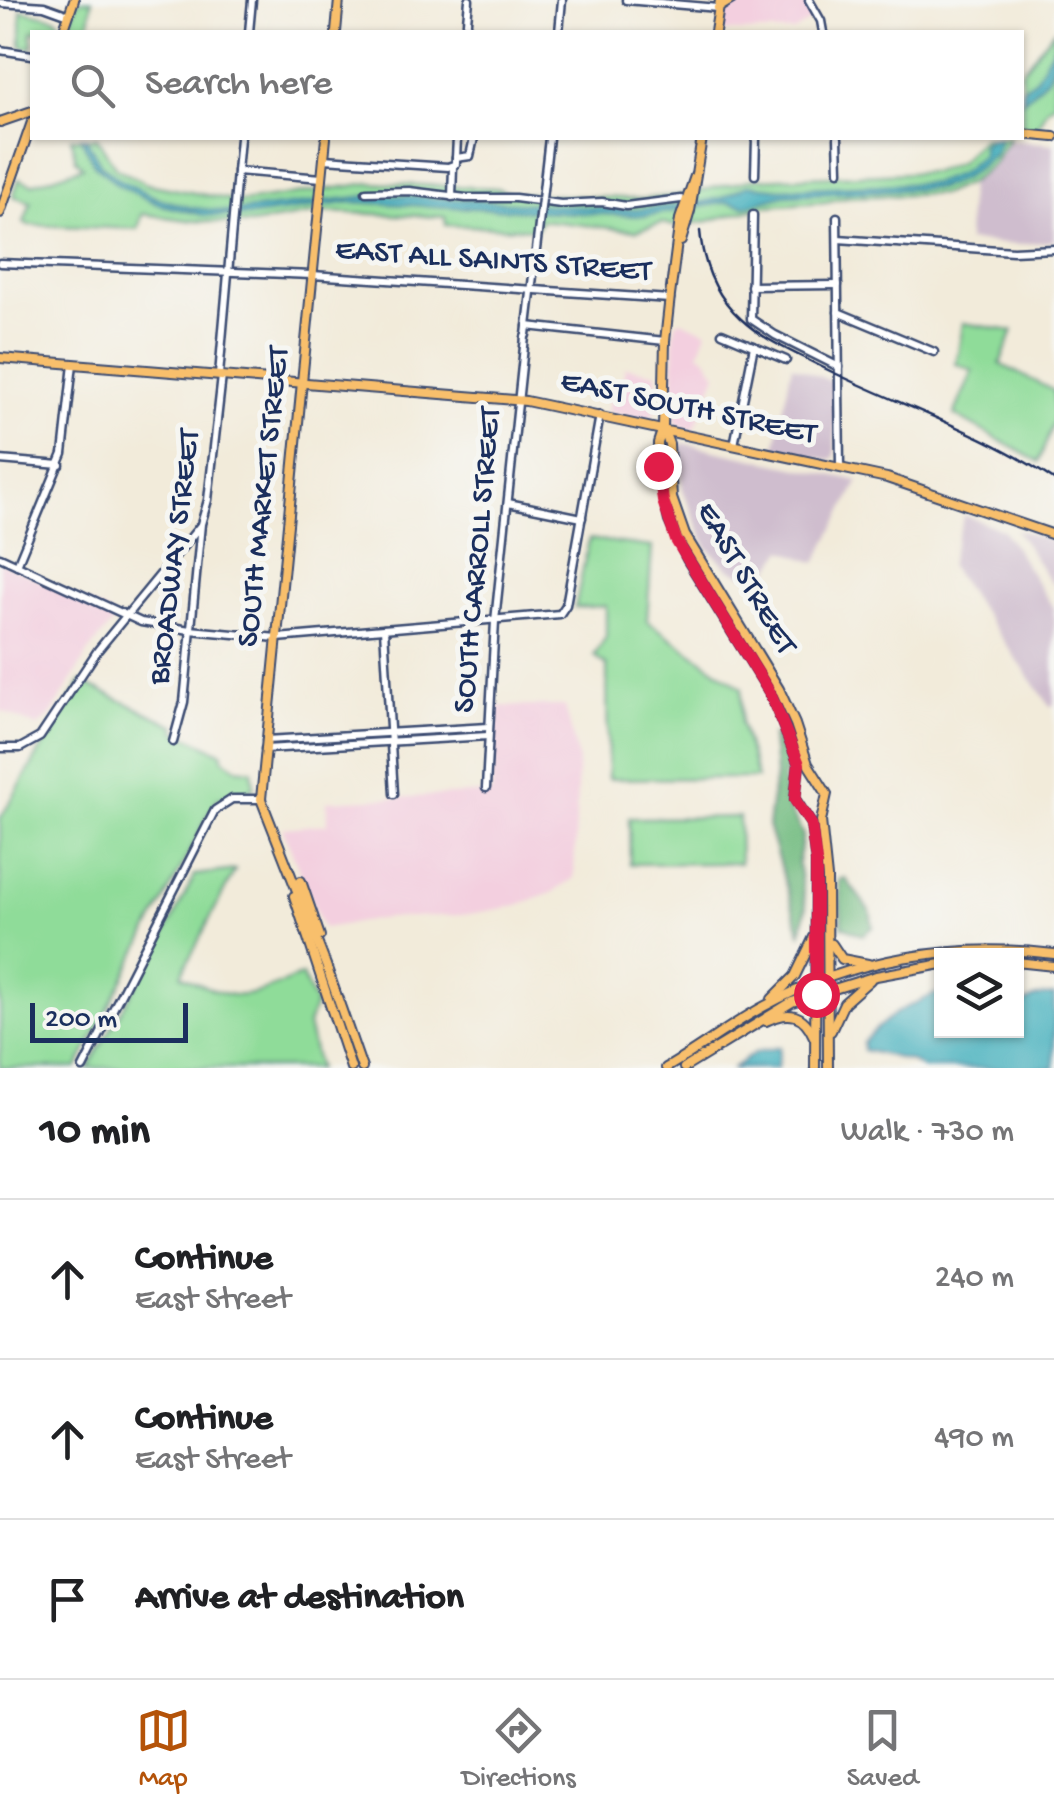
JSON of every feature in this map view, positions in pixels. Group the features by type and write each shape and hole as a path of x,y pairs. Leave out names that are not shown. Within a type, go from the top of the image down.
{"main road":[{"path":"64,30 74,0"},
{"path":"336,30 339,0"},
{"path":"715,30 719,4 731,0"},
{"path":"0,122 30,113"},
{"path":"0,213 30,128"},
{"path":"1024,134 1054,137"},
{"name":"SOUTH MARKET STREET","path":"326,140 261,799 362,1068"},
{"path":"663,428 670,299 702,140"},
{"name":"EAST SOUTH STREET","path":"0,358 520,400 901,482 1054,535"},
{"name":"EAST STREET","path":"663,428 672,498 684,535 779,689 818,782"},
{"name":"EAST STREET","path":"663,428 658,443 658,466 668,521 780,712 799,764 797,787"},
{"path":"816,1068 812,831 795,800 797,787 805,780 818,782 827,794 821,821 827,878 828,1068"},
{"path":"801,809 814,811 823,806"},
{"name":"SOUTH MARKET STREET","path":"283,858 351,1068"},
{"path":"301,881 326,965"},
{"path":"766,1005 803,964 816,928"},
{"path":"828,929 833,950 842,960 873,964"},
{"path":"666,1068 766,1005 873,964 972,949 1054,954"},
{"path":"1024,963 1054,966"},
{"path":"684,1068 772,1012 876,976 934,965"},
{"path":"828,1040 844,1003 876,976"},
{"path":"714,1049 785,1014 807,1022 816,1043"}],"street":[{"path":"249,30 252,0"},
{"path":"466,30 469,0"},
{"path":"559,30 562,0"},
{"path":"626,0 719,4"},
{"path":"809,0 822,30"},
{"path":"0,3 44,6 69,15"},
{"path":"0,50 30,54"},
{"name":"BROADWAY STREET","path":"173,742 184,702 201,524 208,500 240,140"},
{"path":"452,197 458,140"},
{"path":"324,159 455,162 470,156 474,140"},
{"name":"SOUTH CARROLL STREET","path":"486,788 494,621 549,140"},
{"path":"755,175 756,140"},
{"path":"838,140 839,171"},
{"path":"237,171 322,178"},
{"path":"366,192 409,190 452,197 686,206"},
{"path":"753,215 750,319 839,368"},
{"path":"838,217 840,467"},
{"path":"838,239 1013,251 1054,249"},
{"name":"EAST ALL SAINTS STREET","path":"0,262 312,275 670,299"},
{"path":"750,286 838,285"},
{"path":"838,312 934,352"},
{"path":"526,333 665,340"},
{"path":"722,333 786,360"},
{"path":"734,444 754,346"},
{"path":"17,565 60,465 73,364"},
{"path":"0,557 124,615 153,626 190,630 276,638 564,612 600,415"},
{"path":"0,460 60,465"},
{"path":"508,503 582,518"},
{"path":"0,748 20,748 40,737 124,615 201,524"},
{"path":"384,628 394,794"},
{"path":"266,745 488,732"},
{"path":"84,1068 216,810 232,799 261,799"}],"shaded area":[{"path":"738,0 806,0 816,17 797,30 722,30 725,10"},
{"path":"1008,140 1054,144 1054,241 1017,245 967,241 969,183 992,164"},
{"path":"681,320 707,331 699,353 717,374 694,430 678,425 674,418 674,336 676,323"},
{"path":"792,365 835,383 835,456 831,460 775,450"},
{"path":"625,367 657,373 654,415 650,418 607,412 611,394 620,394"},
{"path":"682,443 859,481 816,563 783,550 762,582 729,569 707,547 683,490 679,457"},
{"path":"964,515 1003,530 1054,609 1054,705 1050,706 949,565"},
{"path":"1015,529 1054,542 1054,587"},
{"path":"0,562 110,613 115,620 90,650 51,715 37,727 0,710"},
{"path":"497,706 565,706 578,759 574,878 552,893 511,907 323,928 282,828 328,824 327,801 491,793"}],"green space":[{"path":"78,0 92,0 88,30 68,30"},
{"path":"21,10 56,18 60,23 58,30 30,30 30,48 21,46"},
{"path":"1054,30 1054,103 1036,128 1024,127 1024,68"},
{"path":"71,140 98,140 116,168 147,184 243,202 370,183 641,199 754,179 933,172 959,163 980,140 1008,140 993,164 969,183 943,194 846,197 763,206 708,221 675,226 662,223 636,231 540,220 537,229 446,225 445,217 324,212 251,224 142,214 138,229 24,222 31,202 13,196 19,179 32,184 83,167 76,160"},
{"path":"963,323 1013,331 1000,364 1054,391 1054,421 1039,462 954,415 973,371 956,364"},
{"path":"589,539 652,547 647,621 742,688 741,723 757,778 608,779 607,665 594,656 606,637 606,606 575,608"},
{"path":"81,682 176,726 175,731 223,753 222,758 237,768 252,770 254,788 217,799 77,1068 0,1068 0,819"},
{"path":"772,736 777,736 787,767 783,779 785,801 803,834 798,864 806,907 801,935 768,826 775,774"},
{"path":"739,817 740,863 630,864 629,818"},
{"path":"235,870 181,975 216,991 241,995 302,975 315,1004 308,1025 318,1068 88,1068 195,875"},
{"path":"845,878 870,911 873,927 862,935 842,926 839,880"}],"water":[{"path":"1054,45 1046,78 1024,99 1024,88 1035,80"},
{"path":"82,140 87,140 101,165 120,180 159,199 229,212 378,195 636,210 722,198 748,185 780,189 934,183 961,173 982,155 982,144 987,140 999,140 995,153 980,166 939,188 784,195 745,206 728,202 644,216 350,202 252,216 203,215 158,204 118,185 94,164"},
{"path":"934,994 934,1038 1024,1038 1024,1004 1037,997 1054,995 1054,1068 923,1068 863,1050 863,1042 874,1031"},
{"path":"780,1047 777,1068 733,1068 756,1052"}],"railway":[{"path":"700,231 704,256 718,290 732,310 756,331 837,374 995,445 1054,480"}],"route":[{"path":"658,466 663,501 676,540 754,665 794,746 799,775 794,795 811,824 816,862 816,994"}]}
